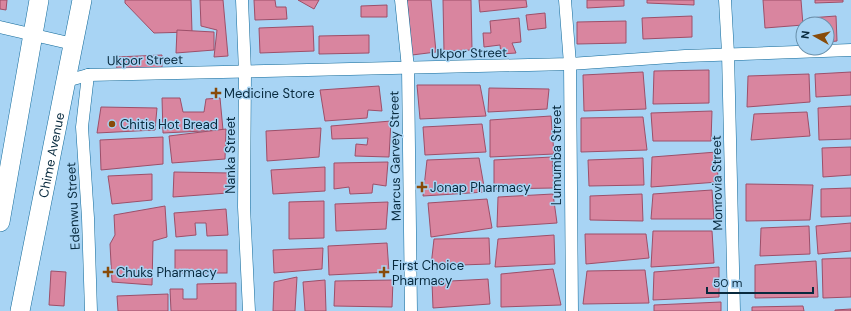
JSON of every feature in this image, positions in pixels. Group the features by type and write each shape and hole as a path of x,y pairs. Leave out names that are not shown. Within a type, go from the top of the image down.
{"main road":[{"path":"0,222 40,0"},
{"name":"Chime Avenue","path":"20,311 82,0"}],"street":[{"name":"Nanka Street","path":"242,0 245,72 244,207 249,311"},
{"name":"Marcus Garvey Street","path":"401,0 408,68 411,311"},
{"name":"Lumumba Street","path":"565,0 570,64 572,311"},
{"name":"Monrovia Street","path":"725,0 728,53 734,311"},
{"path":"0,28 34,34 73,44"},
{"name":"Ukpor Street","path":"66,81 88,75 570,64 728,53 851,50"},
{"name":"Edenwu Street","path":"88,75 82,127 88,218 91,311"}],"building":[{"path":"0,0 7,0 6,10 0,9"},
{"path":"125,0 191,0 192,32 154,33 125,3"},
{"path":"200,0 223,0 228,56 214,57 217,30 201,26"},
{"path":"254,0 275,0 276,7 286,7 287,19 255,20"},
{"path":"298,0 319,0 314,9"},
{"path":"407,0 431,0 436,52 412,55"},
{"path":"443,0 471,0 472,50 444,51"},
{"path":"479,0 526,0 527,7 480,12"},
{"path":"587,0 624,0 624,6 587,8"},
{"path":"647,0 694,0 694,5 647,3"},
{"path":"763,0 801,0 802,16 795,16 795,26 765,28"},
{"path":"815,0 843,0 843,2 815,3"},
{"path":"387,5 387,17 361,17 361,6"},
{"path":"545,13 546,28 528,30 526,15"},
{"path":"692,16 692,37 643,39 642,18"},
{"path":"835,16 837,41 835,41"},
{"path":"519,18 521,42 512,43 516,53 501,54 500,45 484,47 483,33 491,33 490,21"},
{"path":"626,21 626,43 577,44 577,22"},
{"path":"313,26 314,51 260,53 259,28"},
{"path":"177,30 214,32 214,50 176,53"},
{"path":"369,35 369,53 319,54 319,36"},
{"path":"162,55 162,68 117,70 116,57"},
{"path":"709,70 709,103 653,104 654,71"},
{"path":"643,72 646,109 584,111 583,75"},
{"path":"851,72 851,95 816,97 815,74"},
{"path":"809,74 810,102 747,107 748,76"},
{"path":"417,85 480,85 486,116 420,119"},
{"path":"379,86 382,111 368,110 367,118 325,121 320,90"},
{"path":"489,88 549,89 547,109 488,112"},
{"path":"162,98 180,98 183,112 204,112 206,99 220,98 223,130 163,133"},
{"path":"851,106 851,139 819,140 818,108"},
{"path":"101,107 157,108 155,130 97,133"},
{"path":"712,111 711,141 653,141 651,113"},
{"path":"807,112 810,136 751,140 754,114"},
{"path":"551,116 554,154 490,157 490,120"},
{"path":"643,117 647,150 581,152 581,118"},
{"path":"391,121 389,157 355,156 356,144 367,145 368,138 332,139 331,126"},
{"path":"482,124 486,152 425,155 423,127"},
{"path":"321,128 319,157 267,161 266,131"},
{"path":"226,129 225,159 172,163 169,136"},
{"path":"163,137 163,164 101,170 100,140"},
{"path":"851,147 851,175 823,177 822,148"},
{"path":"717,152 718,182 651,187 652,157"},
{"path":"552,157 554,188 494,189 494,160"},
{"path":"479,158 485,192 423,196 427,160"},
{"path":"643,158 644,185 589,186 588,160"},
{"path":"388,162 386,186 373,184 372,193 350,194 349,187 334,189 334,163"},
{"path":"325,167 325,191 273,194 271,170"},
{"path":"174,172 229,173 228,193 173,197"},
{"path":"152,174 152,200 112,204 108,176"},
{"path":"746,184 813,185 810,220 746,221"},
{"path":"851,188 851,216 821,217 821,189"},
{"path":"712,190 714,219 651,219 653,194"},
{"path":"553,194 557,223 497,227 498,197"},
{"path":"642,194 643,221 590,220 590,196"},
{"path":"487,199 492,228 431,237 428,203"},
{"path":"324,201 324,238 289,239 289,202"},
{"path":"388,202 386,229 336,231 335,204"},
{"path":"165,206 167,237 153,241 152,285 112,282 110,244 115,235 114,215"},
{"path":"226,209 228,235 207,236 206,223 195,223 196,235 176,237 174,213"},
{"path":"851,223 851,251 818,254 816,226"},
{"path":"809,226 810,254 760,256 761,228"},
{"path":"653,231 712,231 714,263 651,267"},
{"path":"585,234 646,234 649,258 586,264"},
{"path":"554,235 555,264 495,267 498,239"},
{"path":"489,238 490,264 431,266 434,239"},
{"path":"387,243 389,272 329,275 328,246"},
{"path":"323,248 322,269 274,273 273,250"},
{"path":"175,250 227,250 227,273 175,273"},
{"path":"851,258 851,297 823,298 822,259"},
{"path":"816,261 818,297 755,298 755,265"},
{"path":"719,267 719,297 653,300 654,272"},
{"path":"553,269 561,305 501,307 501,274"},
{"path":"645,270 649,303 583,304 587,271"},
{"path":"51,271 66,272 64,306 49,305"},
{"path":"297,277 295,311 273,311 274,282"},
{"path":"488,279 490,304 433,308 432,282"},
{"path":"325,280 326,311 305,311 303,282"},
{"path":"393,280 392,307 334,306 335,281"},
{"path":"236,283 236,311 171,311 170,289 183,289 183,299 197,299 197,284"},
{"path":"168,294 168,311 118,311 117,296"},
{"path":"721,302 721,311 654,311 654,305"},
{"path":"803,306 804,311 752,311 752,307"},
{"path":"851,309 851,311 835,311 835,310"}],"place":[{"name":"Medicine Store","path":"216,93"},
{"name":"Chitis Hot Bread","path":"112,124"},
{"name":"Jonap Pharmacy","path":"422,187"},
{"name":"Chuks Pharmacy","path":"108,272"},
{"name":"First Choice Pharmacy","path":"384,272"}]}
